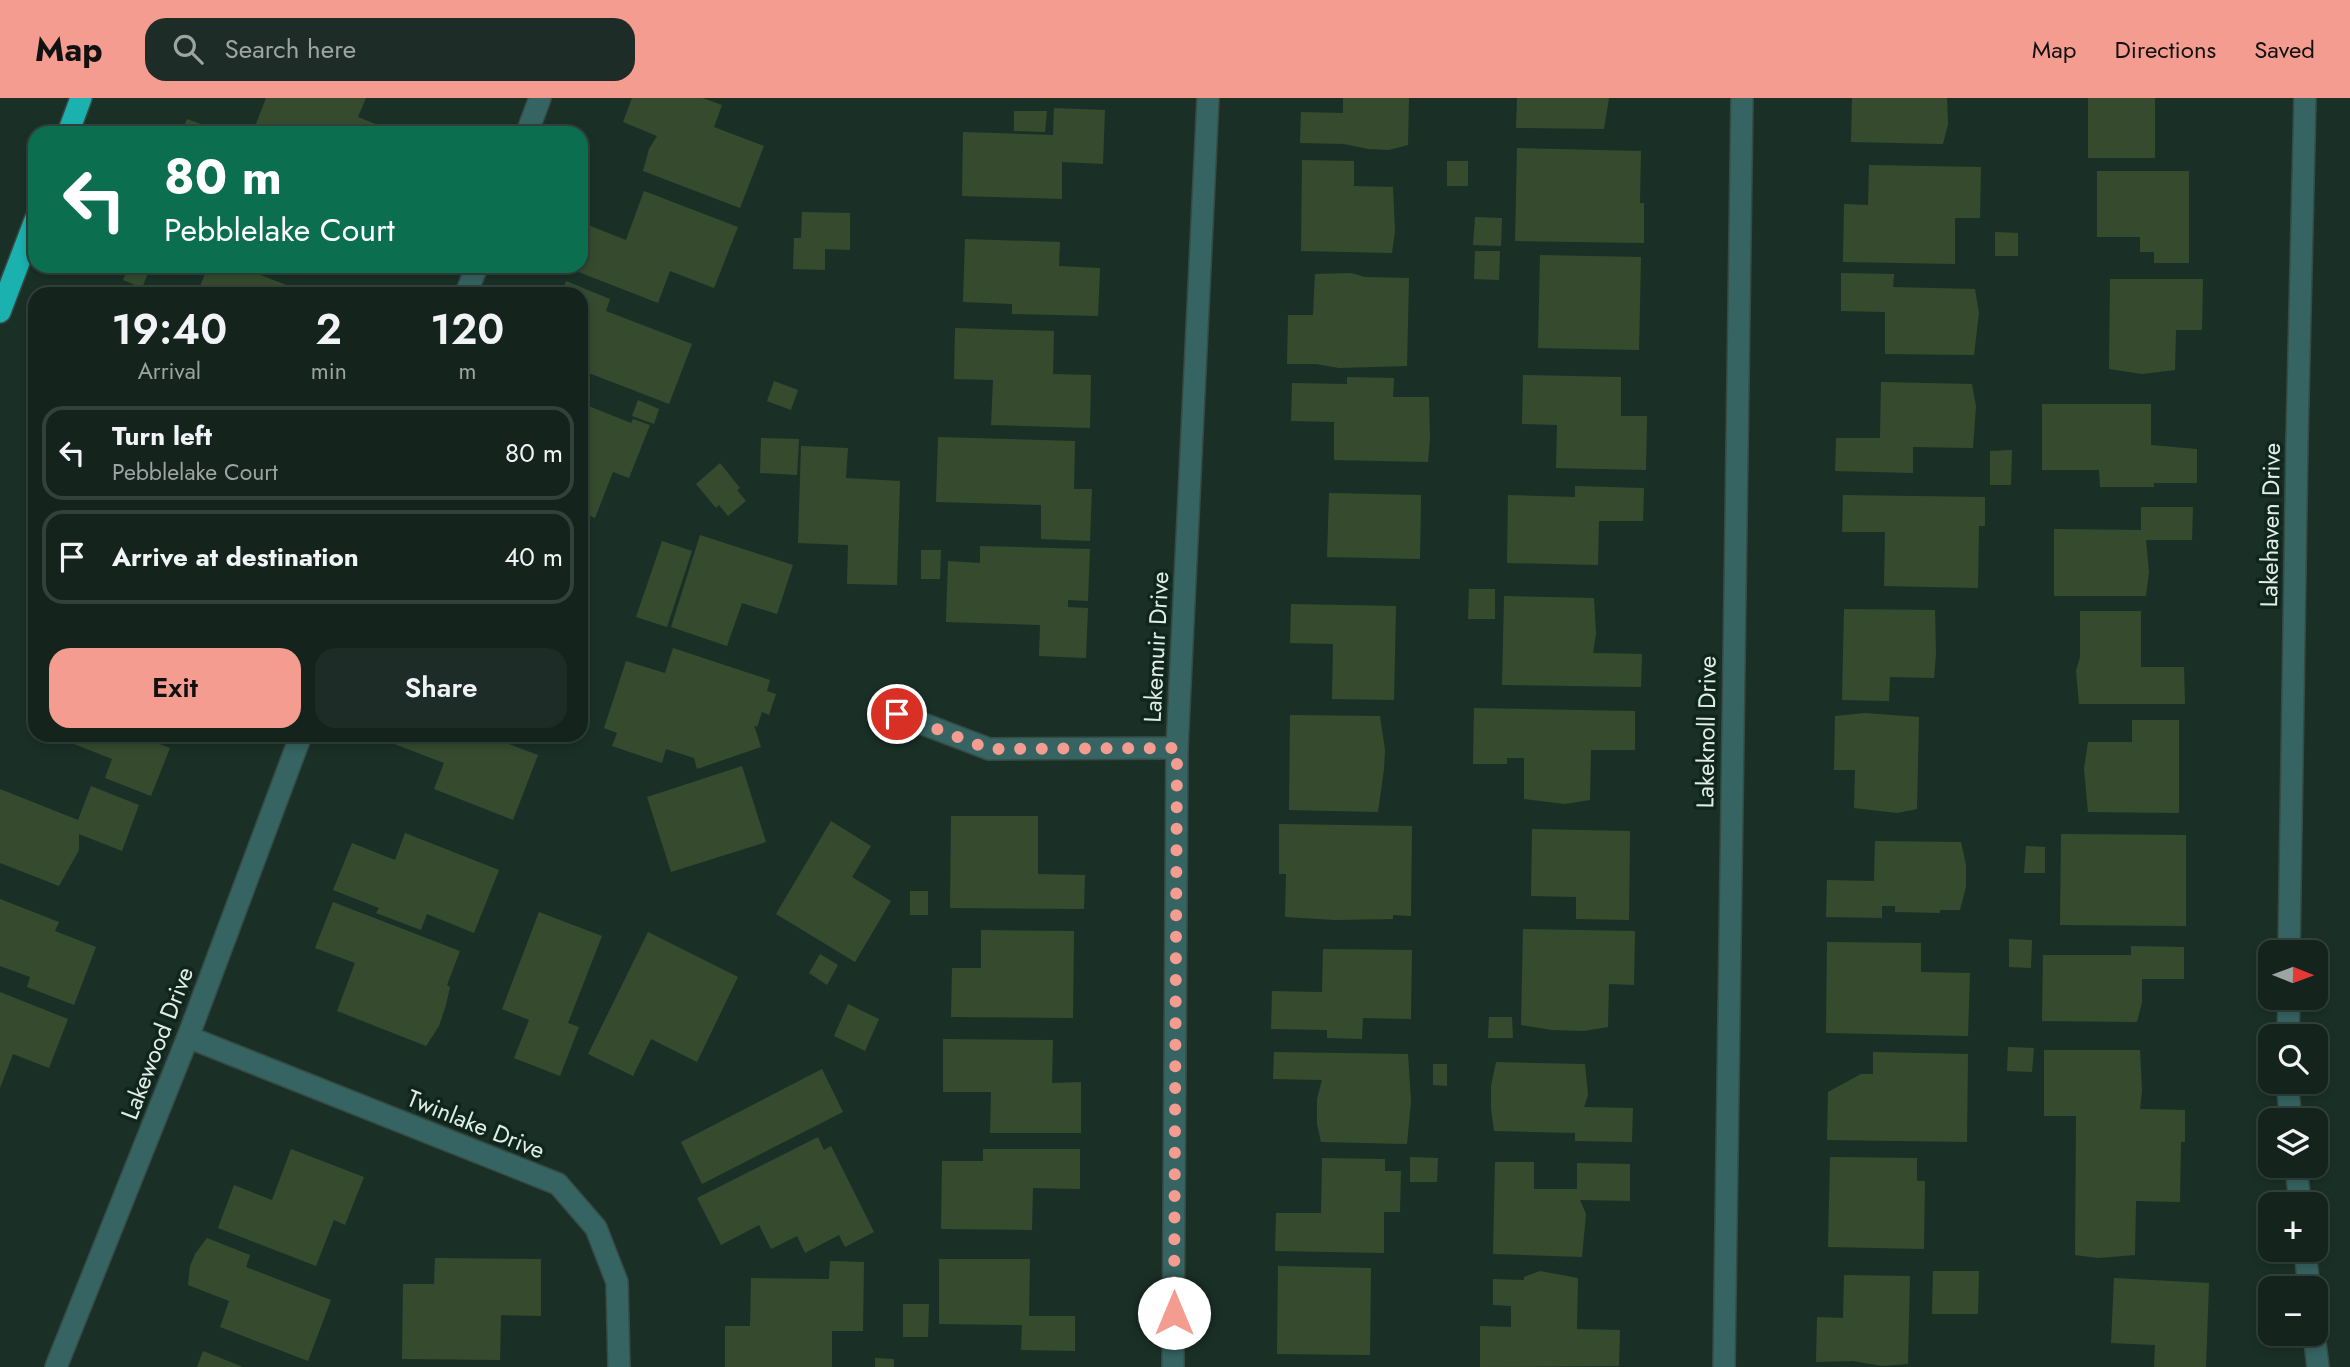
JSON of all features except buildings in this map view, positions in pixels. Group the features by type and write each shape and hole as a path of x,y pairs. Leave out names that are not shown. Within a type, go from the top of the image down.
{"highway":[{"path":"71,126 81,98"},
{"path":"0,312 28,238"}],"street":[{"path":"530,126 540,98"},
{"name":"Lakemuir Drive","path":"1173,1367 1177,748 1208,98"},
{"name":"Lakeknoll Drive","path":"1724,1367 1742,98"},
{"name":"Lakehaven Drive","path":"2289,940 2305,98"},
{"path":"897,714 989,749 1177,748"},
{"name":"Lakewood Drive","path":"56,1367 188,1037 298,742"},
{"name":"Twinlake Drive","path":"188,1037 558,1184 596,1228 617,1282 619,1367"},
{"path":"2315,1346 2318,1367"}],"route":[{"path":"897,714 989,749 1177,748 1174,1313"}]}
